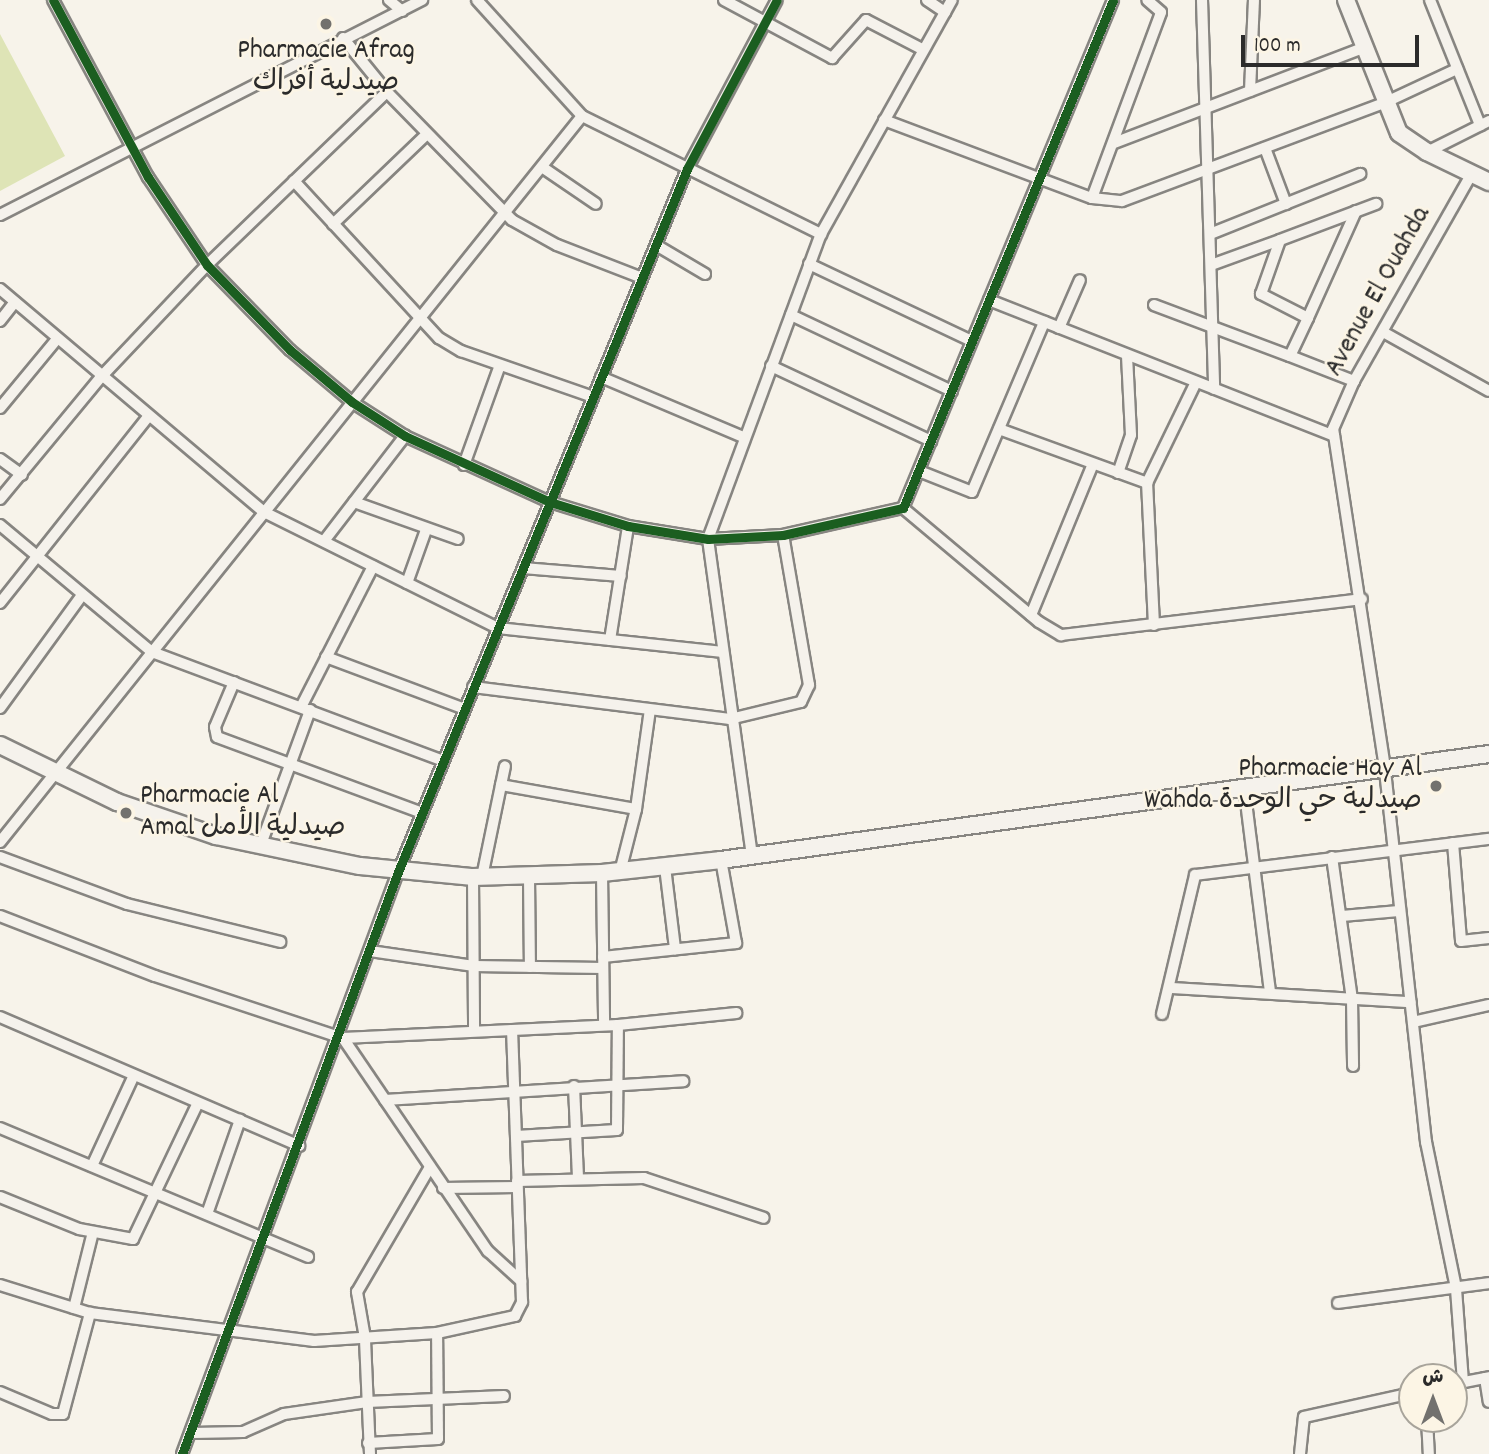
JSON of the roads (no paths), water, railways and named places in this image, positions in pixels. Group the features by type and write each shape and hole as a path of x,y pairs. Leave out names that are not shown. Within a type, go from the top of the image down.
{"street":[{"path":"54,0 133,147 207,265 290,350 352,402 405,436 550,502 628,526 709,539 783,536 903,508"},
{"path":"389,0 402,11"},
{"path":"0,215 422,0"},
{"path":"477,0 582,116 821,234"},
{"path":"724,0 834,59 857,25 866,20 922,49"},
{"path":"183,1454 341,1038 398,872 473,687 687,169 777,0"},
{"path":"927,0 945,12"},
{"path":"752,856 730,719 709,539 743,437 821,234 922,49 952,0"},
{"path":"903,508 1112,0"},
{"path":"1092,198 1160,12 1148,0"},
{"path":"1202,0 1214,389"},
{"path":"1250,91 1254,0"},
{"path":"1346,0 1384,103 1399,132 1427,152 1489,182"},
{"path":"1427,152 1484,123 1457,69 1432,1"},
{"path":"343,38 387,92 504,213 557,245 642,278"},
{"path":"1114,143 1363,48"},
{"path":"884,120 1092,198 1122,201 1384,103 1457,69"},
{"path":"0,499 102,377 207,265 387,92"},
{"path":"0,842 582,116"},
{"path":"333,224 428,134"},
{"path":"1265,148 1286,204"},
{"path":"542,167 596,204"},
{"name":"Avenue El Ouahda","path":"1334,436 1336,417 1354,381 1472,173"},
{"path":"1210,234 1360,174"},
{"path":"294,181 419,319 448,344 593,397"},
{"path":"1211,265 1376,204"},
{"path":"1290,356 1356,211"},
{"path":"1280,240 1259,291 1308,318"},
{"path":"656,245 705,274"},
{"path":"809,264 972,341"},
{"path":"1059,328 1080,280"},
{"path":"0,289 264,512 498,628 723,652"},
{"path":"989,300 1334,436 1362,599 1385,768 1426,1142 1456,1289 1458,1363"},
{"path":"0,321 15,302"},
{"path":"1154,305 1354,381"},
{"path":"791,315 952,391"},
{"path":"919,471 972,492 1044,322"},
{"path":"1384,332 1489,391"},
{"path":"0,408 57,339"},
{"path":"1118,473 1131,435 1127,355"},
{"path":"464,465 500,365"},
{"path":"771,366 931,441"},
{"path":"601,377 743,437"},
{"path":"1154,625 1147,483 1196,382"},
{"path":"0,603 149,416"},
{"path":"999,429 1147,483"},
{"path":"324,541 405,436"},
{"path":"0,459 22,475"},
{"path":"1031,615 1093,464"},
{"path":"354,502 426,530 458,539"},
{"path":"903,508 1031,615 1061,635 1362,599"},
{"path":"0,525 152,652 443,761"},
{"path":"610,640 628,526"},
{"path":"407,583 426,530"},
{"path":"473,687 730,719 791,706 807,694 809,685 783,536"},
{"path":"260,847 306,708 326,657 373,566"},
{"path":"523,568 621,576"},
{"path":"0,708 82,595"},
{"path":"326,657 465,709"},
{"path":"234,682 215,727 217,737 422,813"},
{"path":"620,872 636,810 650,710"},
{"path":"0,745 53,774 117,802 260,847 398,872 477,877 529,877 665,867 1489,754"},
{"path":"474,1031 477,877 505,766"},
{"path":"501,785 636,810"},
{"path":"1244,786 1270,991"},
{"path":"1162,1014 1172,988 1195,875 1489,839"},
{"path":"1453,843 1461,941 1489,938"},
{"path":"0,857 127,904 280,942"},
{"path":"1332,857 1352,999 1353,1066"},
{"path":"370,951 474,966 530,967 603,962 675,949 736,943 722,860"},
{"path":"665,867 675,949"},
{"path":"602,873 604,1025"},
{"path":"529,877 530,967"},
{"path":"1342,916 1399,911"},
{"path":"0,916 155,976 341,1038 618,1025 736,1013"},
{"path":"1172,988 1270,991 1411,1002"},
{"path":"1413,1022 1489,1005"},
{"path":"0,1017 299,1146"},
{"path":"516,1136 617,1130 621,1084 618,1025"},
{"path":"0,1285 90,1313 125,1314 229,1332 314,1341 437,1332 515,1316 522,1302 512,1030"},
{"path":"341,1038 488,1251 521,1281"},
{"path":"92,1166 134,1075"},
{"path":"384,1100 683,1081"},
{"path":"574,1087 578,1179"},
{"path":"0,1197 38,1216 93,1232 133,1239 198,1102"},
{"path":"207,1214 240,1120"},
{"path":"0,1128 308,1257"},
{"path":"429,1169 359,1285 356,1302 365,1338 369,1449 436,1441 439,1399 437,1332"},
{"path":"443,1188 578,1179 643,1178 764,1218"},
{"path":"74,1308 93,1232"},
{"path":"1338,1303 1489,1283"},
{"path":"0,1392 52,1414 63,1414 90,1313"},
{"path":"1468,1381 1487,1377 1489,1402"},
{"path":"193,1433 243,1432 284,1414 366,1402 504,1396"},
{"path":"1300,1454 1304,1417 1398,1396"},
{"path":"1428,1433 1429,1454"}],"place":[{"name":"Pharmacie Afrag صيدلية أفراك","path":"326,24"},
{"name":"Pharmacie Hay Al Wahda صيدلية حي الوحدة","path":"1436,786"},
{"name":"Pharmacie Al Amal صيدلية الأمل","path":"126,813"}]}
